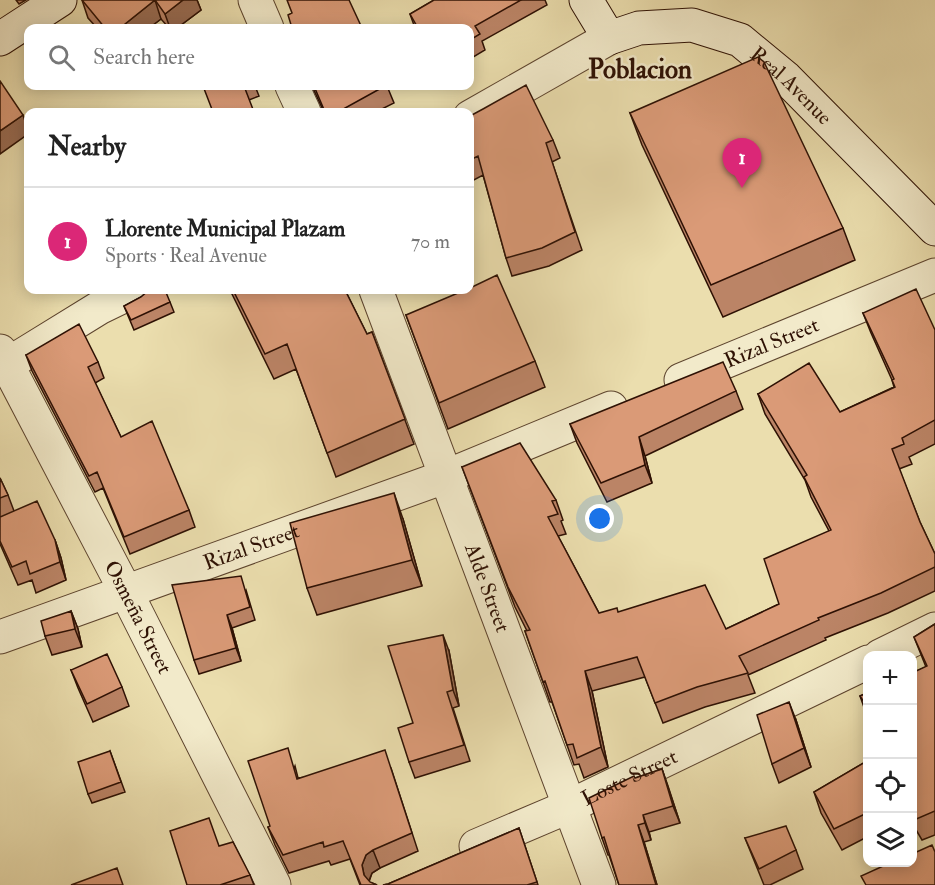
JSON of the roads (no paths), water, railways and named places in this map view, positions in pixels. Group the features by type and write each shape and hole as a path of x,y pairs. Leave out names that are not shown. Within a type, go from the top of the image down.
{"street":[{"path":"0,39 60,0"},
{"path":"255,0 265,24"},
{"path":"586,0 609,38"},
{"name":"Real Avenue","path":"474,115 609,38 688,13 740,40 786,78 935,229"},
{"path":"294,90 302,108"},
{"name":"Rizal Street","path":"0,637 447,476 935,275"},
{"path":"2,362 128,294"},
{"name":"Alde Street","path":"378,294 599,885"},
{"name":"Osmeña Street","path":"2,362 126,592 274,885"},
{"path":"890,651 935,629"},
{"name":"Loste Street","path":"451,857 570,806 863,664"}],"place":[{"name":"Llorente Municipal Plazam","path":"742,188"}],"district":[{"name":"Poblacion","path":"640,69"}]}
